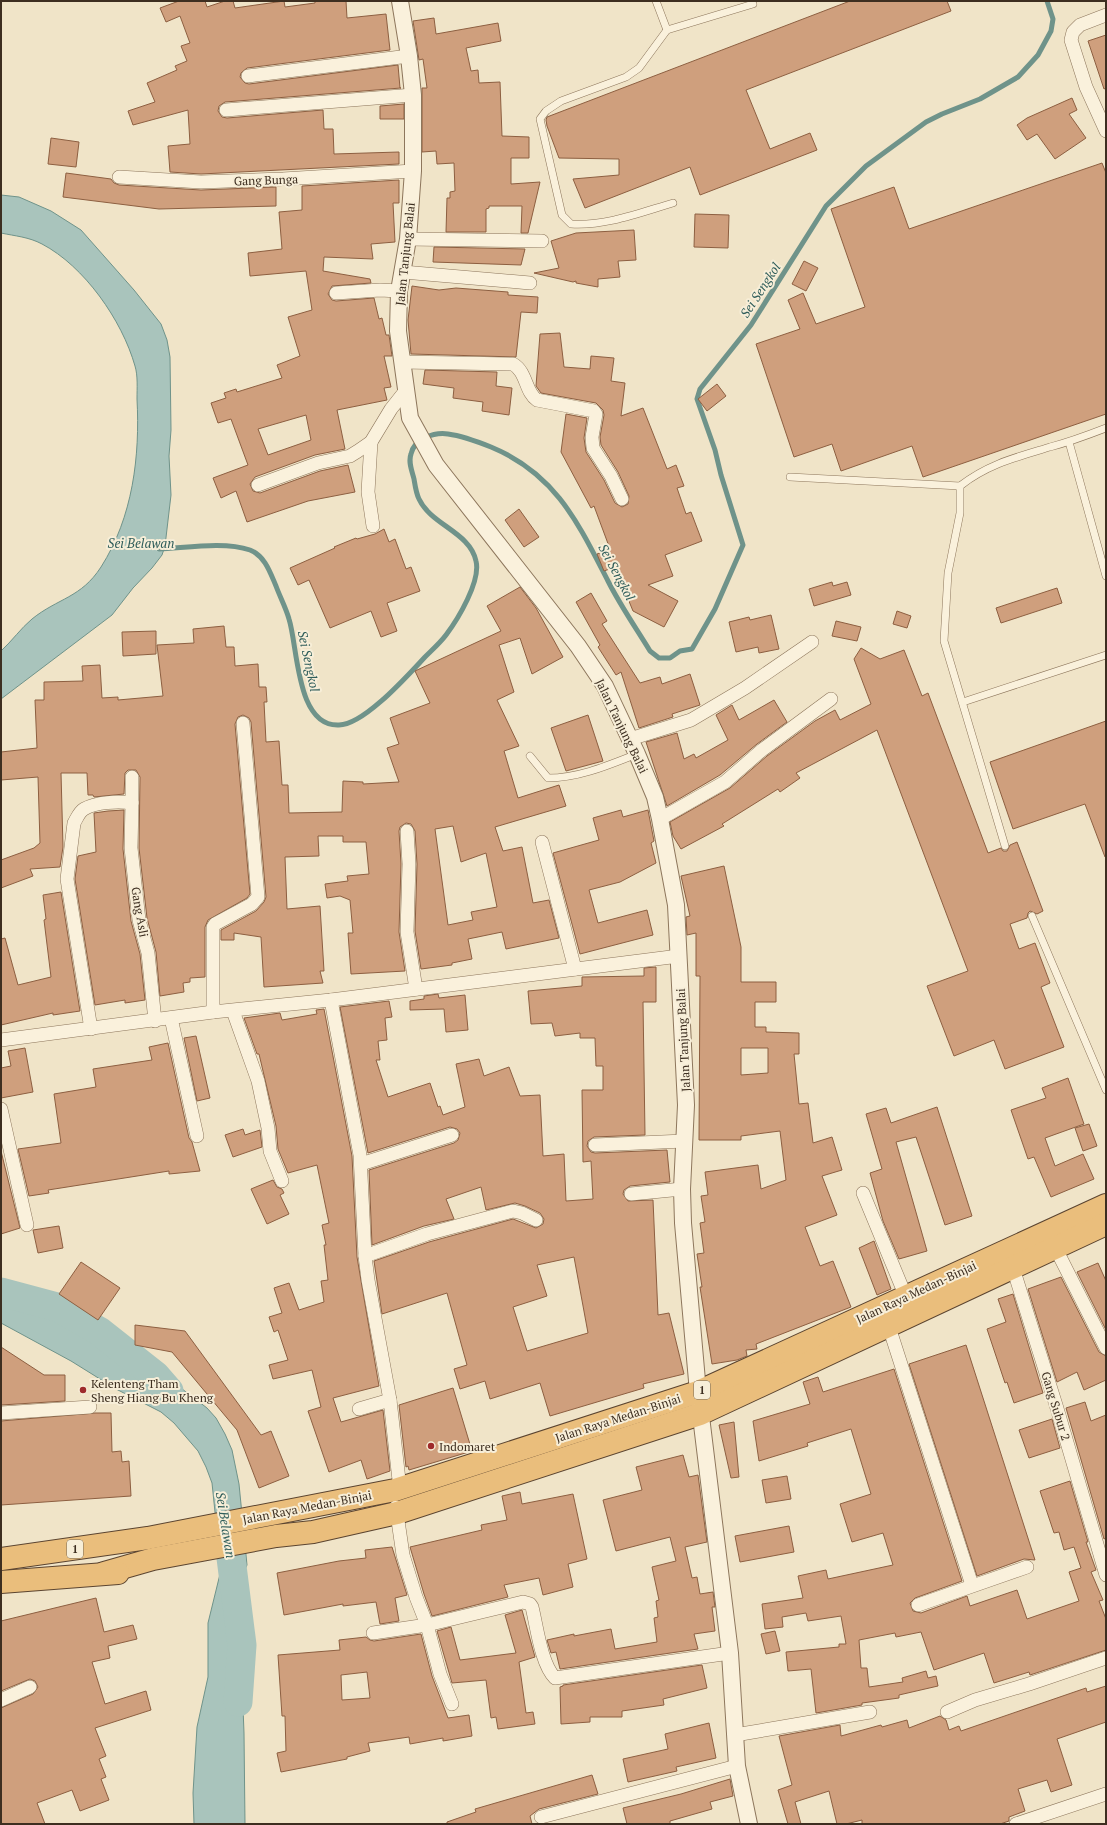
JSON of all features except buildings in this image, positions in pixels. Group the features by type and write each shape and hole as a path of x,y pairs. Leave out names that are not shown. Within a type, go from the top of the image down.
{"highway":[{"name":"Jalan Raya Medan-Binjai","path":"1,1559 148,1538 398,1490 698,1392 1106,1205"},
{"name":"Jalan Raya Medan-Binjai","path":"1,1582 104,1573 155,1565 275,1543 313,1532 397,1513 700,1414 889,1327 1106,1224"}],"street":[{"name":"Jalan Tanjung Balai","path":"400,1 409,56 413,95 413,171 408,240 399,291 398,332 410,418 436,465 578,646 605,686 637,754 654,797 660,819 676,905 679,956 686,1105 682,1189 683,1223 700,1414 730,1653 734,1735 738,1766 749,1824"},
{"path":"1106,15 1080,25 1073,32 1070,40 1086,87 1106,131"},
{"path":"248,76 409,56"},
{"path":"226,110 413,95"},
{"name":"Gang Bunga","path":"119,177 201,182 283,179 413,171"},
{"path":"408,240 542,241"},
{"path":"403,272 530,283"},
{"path":"336,293 380,290 399,291"},
{"path":"403,362 513,364 519,368 532,397 537,400 594,412 596,414 592,437 594,448 622,499"},
{"path":"373,526 368,492 372,442 391,409 406,390"},
{"path":"258,485 318,463 350,456 372,442"},
{"path":"630,739 691,720 745,688 812,642"},
{"path":"660,819 725,782 762,750 831,699"},
{"path":"213,1012 213,926 252,904 258,897 243,723"},
{"name":"Gang Asli","path":"132,777 132,856 139,920 148,953 155,1021"},
{"path":"91,1029 67,879 74,823 78,815 84,809 100,804 114,802 132,804"},
{"path":"407,832 409,864 407,932 416,988"},
{"path":"542,842 575,969"},
{"path":"1,1040 155,1021 213,1012 331,1000 416,988 679,956"},
{"path":"331,1000 361,1164 365,1256 390,1400 398,1490 397,1513 404,1555 416,1597 427,1625 440,1674 452,1704"},
{"path":"233,1011 258,1081 268,1128 270,1151 282,1181"},
{"path":"171,1018 197,1136"},
{"path":"1,1109 27,1225"},
{"path":"361,1164 452,1136"},
{"path":"595,1145 684,1141"},
{"path":"631,1194 682,1189"},
{"path":"863,1193 906,1297"},
{"path":"365,1256 427,1234 512,1211 522,1213 536,1220"},
{"path":"1055,1247 1106,1348"},
{"name":"Gang Subur 2","path":"1013,1268 1101,1544 1106,1575"},
{"path":"889,1327 972,1585"},
{"path":"359,1409 390,1400"},
{"path":"1,1413 90,1407"},
{"path":"918,1605 1027,1567"},
{"path":"373,1633 427,1625 523,1602 530,1604 532,1607 545,1661 550,1672 555,1678 730,1653"},
{"path":"948,1712 975,1700 1029,1684 1106,1658"},
{"path":"1,1700 30,1687"},
{"path":"734,1735 870,1712"},
{"path":"541,1817 738,1766"},
{"path":"1016,1824 1106,1794"}],"lane":[{"path":"656,1 667,30"},
{"path":"673,203 608,222 570,224 562,215 540,119 546,111 561,101 626,77 639,68 667,30 753,4"},
{"path":"790,477 960,486 975,474 995,464 1069,442 1106,428"},
{"path":"1069,442 1106,576"},
{"path":"960,486 960,513 948,573 944,641 1005,846"},
{"path":"963,702 1106,655"},
{"path":"530,756 548,778 563,778 608,766 637,754"},
{"path":"1032,916 1106,1090"}],"water":[{"name":"Sei Belawan","path":"1,195 19,197 51,211 81,230 134,290 161,324 167,340 170,357 171,430 169,456 171,495 165,546 162,555 152,568 133,588 112,615 1,699 1,651 32,619 77,592 85,585 101,567 112,548 121,528 132,486 138,421 137,378 135,366 129,348 111,313 86,280 58,254 42,244 32,240 1,233"},
{"name":"Sei Belawan","path":"1,1289 20,1293 45,1305 106,1345 173,1382 207,1408 216,1418 225,1434 232,1450 239,1484 247,1565 232,1598 241,1656 245,1824 194,1824 193,1793 197,1727 208,1677 208,1623 221,1570 212,1483 206,1467 198,1451 174,1423 161,1412 116,1389 71,1361 1,1323"}],"waterway":[{"name":"Sei Sengkol","path":"159,549 217,545 240,547 250,550 260,556 269,570 288,615 301,683 307,700 314,713 325,722 339,725 349,723 361,717 385,698 441,641 462,610 472,589 477,569 472,551 458,535 432,516 425,508 417,494 410,463 410,457 413,449 420,441 431,435 454,435 491,447 513,458 532,471 549,486 563,502 575,520 618,599 650,651 659,658 670,658 680,651 692,649 715,609 743,545 721,475 715,450 697,399 700,389 751,325 826,206 866,166 926,122 980,99 1018,77 1038,55 1051,31 1053,19 1047,1"},
{"name":"Sei Belawan","path":"1,1292 57,1307 99,1331 156,1376 169,1391"},
{"name":"Sei Belawan","path":"230,1550 242,1645 238,1702"}],"place":[{"name":"Kelenteng Tham Sheng Hiang Bu Kheng","path":"83,1390"},
{"name":"Indomaret","path":"431,1446"}]}
